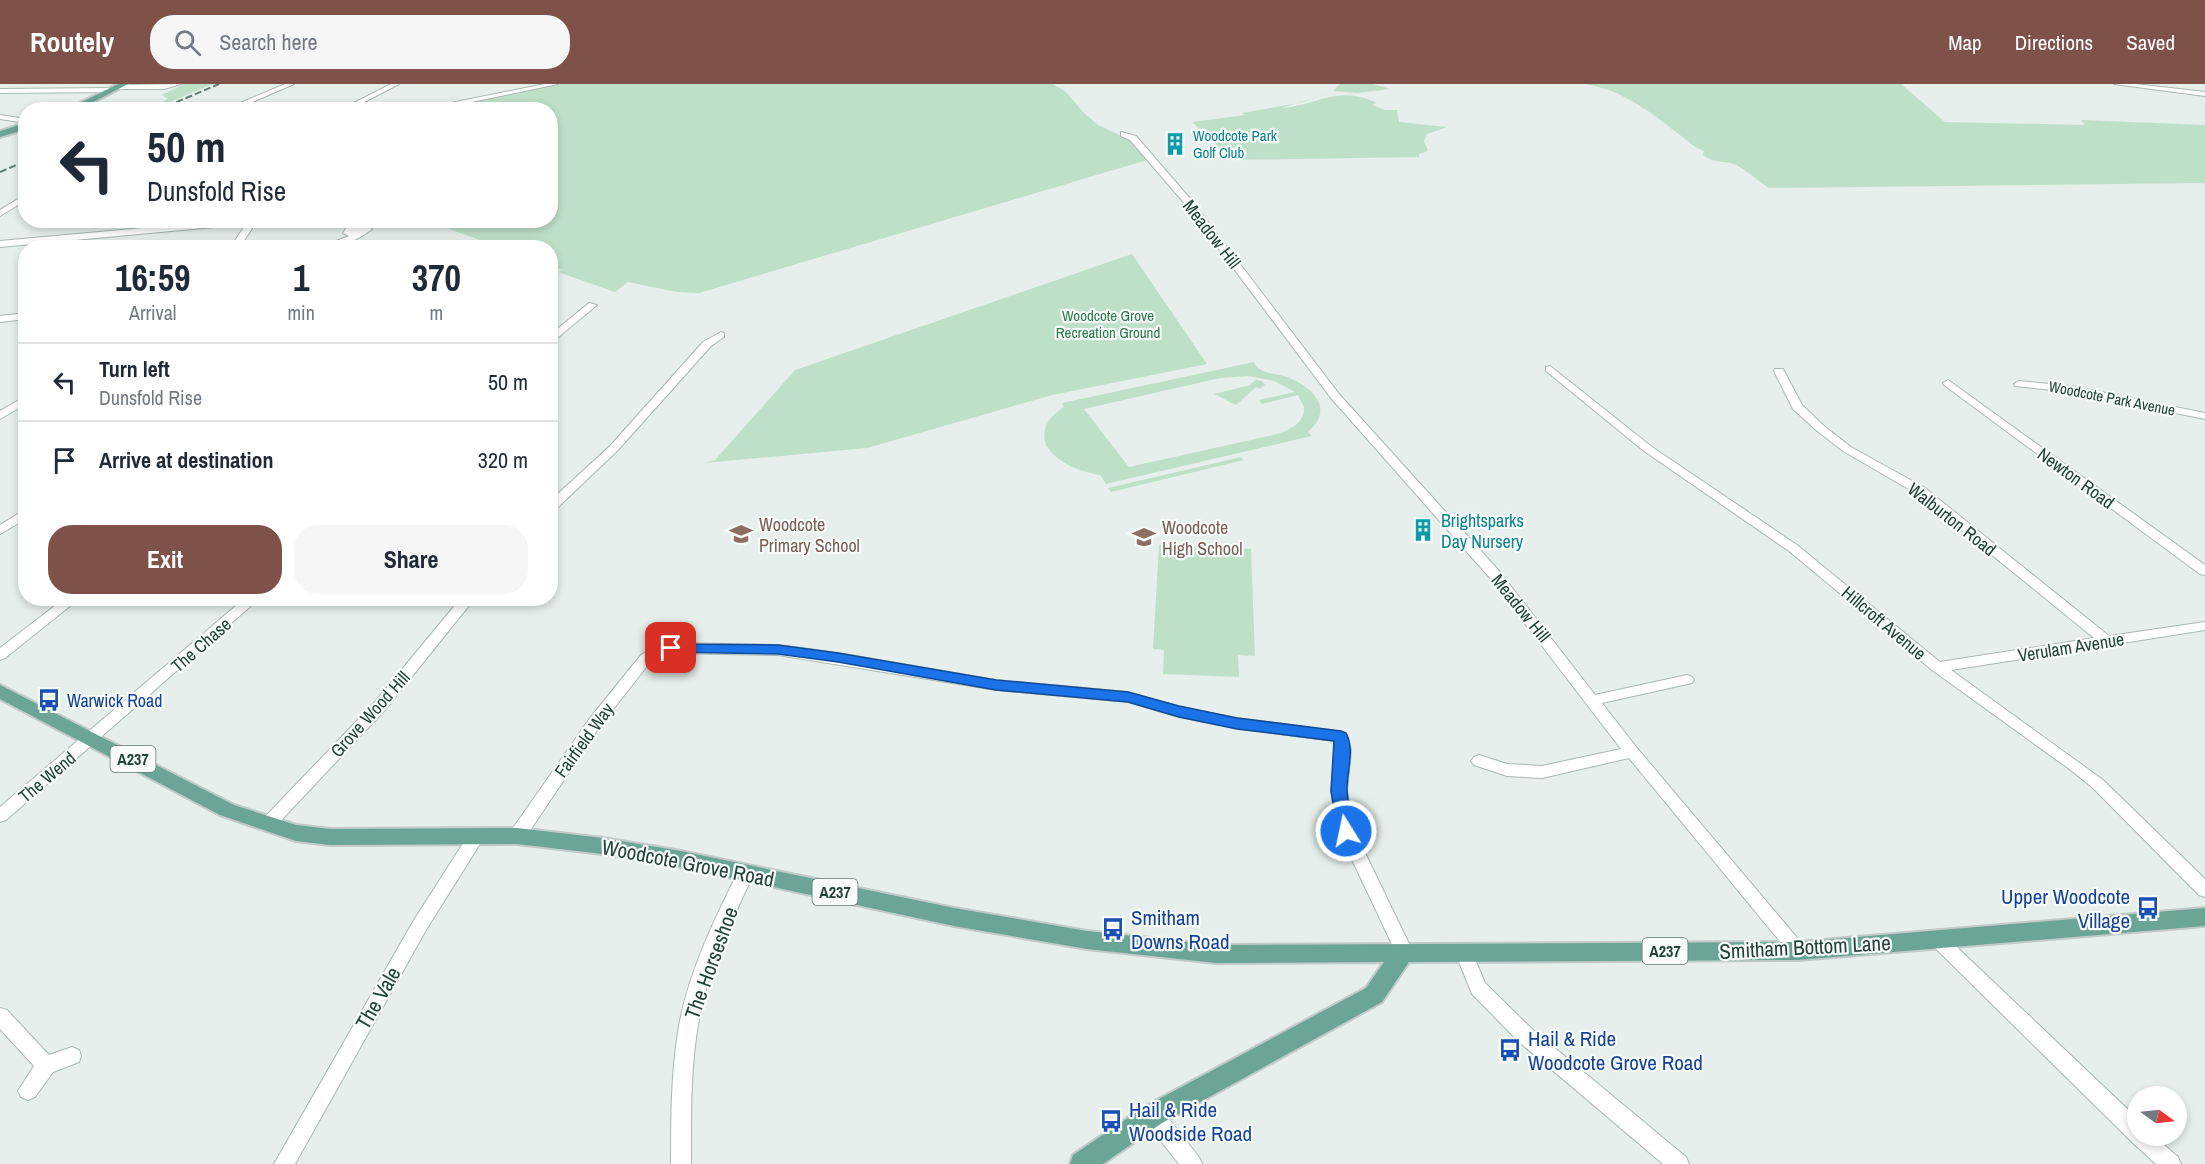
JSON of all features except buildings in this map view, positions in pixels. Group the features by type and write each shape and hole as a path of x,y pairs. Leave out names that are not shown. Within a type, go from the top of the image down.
{"main road":[{"path":"87,102 118,87"},
{"path":"0,134 18,128"},
{"name":"Woodcote Grove Road","path":"0,691 94,738 227,810 296,833 330,837 517,836 603,846 746,873 954,917 1087,940 1216,954 1404,952"},
{"name":"Smitham Bottom Lane","path":"1404,952 1798,951 2205,917"},
{"path":"1082,1164 1153,1115 1374,995 1404,952"}],"street":[{"path":"0,92 164,87 178,84"},
{"path":"247,102 291,84"},
{"path":"359,102 396,84"},
{"path":"462,102 555,84"},
{"path":"2117,84 2205,94"},
{"path":"0,117 18,120"},
{"name":"Meadow Hill","path":"1124,134 1133,138 1189,203 1335,396 1495,575 1632,752 1798,951"},
{"path":"2,213 18,202"},
{"path":"2,213 18,208"},
{"path":"44,240 176,228"},
{"path":"347,240 358,234"},
{"path":"0,244 18,242"},
{"path":"558,333 592,305"},
{"path":"0,319 18,317"},
{"path":"558,500 625,437 707,344 721,335"},
{"name":"Hillcroft Avenue","path":"1550,369 1648,449 1793,548 1937,667 2098,784 2205,890"},
{"name":"Walburton Road","path":"1779,371 1797,406 1820,428 1847,448 1921,491 2106,641"},
{"name":"Newton Road","path":"1948,383 2205,572"},
{"name":"Woodcote Park Avenue","path":"2019,384 2071,389 2205,416"},
{"path":"0,416 18,404"},
{"path":"0,530 18,518"},
{"path":"0,655 64,606"},
{"name":"The Chase","path":"94,738 245,606"},
{"name":"Grove Wood Hill","path":"267,825 380,706 462,606"},
{"name":"Verulam Avenue","path":"1937,667 2205,626"},
{"name":"Fairfield Way","path":"517,836 595,722 646,658 671,648 741,648 838,658 996,685 1128,697 1237,723 1341,737 1339,791 1346,831 1404,952"},
{"path":"1594,700 1687,680"},
{"name":"The Wend","path":"0,816 94,738"},
{"path":"1479,761 1508,770 1542,772 1632,752"},
{"name":"The Vale","path":"284,1164 420,925 477,835"},
{"name":"The Horseshoe","path":"681,1164 681,1100 688,1025 707,962 746,873"},
{"path":"1937,939 2127,1122"},
{"path":"1464,952 1478,988 1525,1035 1678,1164"},
{"path":"0,1016 46,1065"},
{"path":"28,1091 46,1065 72,1056"},
{"path":"1153,1115 1192,1164"},
{"path":"2151,1146 2170,1164"}],"green space":[{"path":"184,84 213,84 170,102 162,102 168,99 162,95"},
{"name":"Woodcote Park Golf Club","path":"561,84 1053,84 1066,92 1098,125 1130,140 1147,160 699,293 677,292 628,282 615,292 558,272 562,270 558,269 558,240 480,240 446,228 558,228 558,102 472,102"},
{"path":"1340,84 1373,84 1390,89 1357,93 1333,91"},
{"path":"1585,84 1901,84 1945,122 2085,125 2081,120 2205,125 2205,183 1769,188 1736,165 1707,158 1703,155 1704,151 1631,101 1602,88"},
{"path":"1351,95 1377,103 1372,105 1385,110 1397,110 1399,122 1447,127 1427,134 1424,141 1428,151 1419,154 1419,157 1233,160 1192,122 1245,115 1242,113 1295,104 1281,108 1329,97"},
{"name":"Woodcote Grove Recreation Ground","path":"1132,254 1207,364 1052,395 867,448 704,463 715,460 795,370"},
{"path":"1254,362 1263,371 1287,377 1305,387 1317,400 1320,415 1308,432 1312,436 1106,484 1100,475 1077,469 1063,462 1046,445 1045,428 1054,414 1064,407 1062,403","holes":["1248,376 1274,381 1295,392 1259,400 1262,404 1298,395 1304,407 1304,413 1299,422 1290,429 1273,435 1129,467 1084,409 1220,378"]},
{"path":"1256,380 1262,381 1265,385 1260,389 1256,387 1236,405 1214,394 1251,385"},
{"path":"1241,457 1244,460 1111,492 1108,488"},
{"path":"1159,545 1251,549 1255,656 1238,655 1239,677 1163,674 1164,650 1153,649"}],"railway":[{"path":"177,102 219,84"},
{"path":"0,172 18,164"}],"place":[{"name":"Woodcote Park Golf Club","path":"1175,144"},
{"name":"Brightsparks Day Nursery","path":"1423,530"},
{"name":"Woodcote Primary School","path":"741,534"},
{"name":"Woodcote High School","path":"1144,537"},
{"name":"Warwick Road","path":"49,700"},
{"name":"Upper Woodcote Village","path":"2148,908"},
{"name":"Smitham Downs Road","path":"1113,929"},
{"name":"Hail & Ride Woodcote Grove Road","path":"1510,1050"},
{"name":"Hail & Ride Woodside Road","path":"1111,1121"}],"route":[{"path":"671,648 778,650 996,685 1128,697 1237,723 1341,737 1343,750 1339,791 1346,831"}]}
